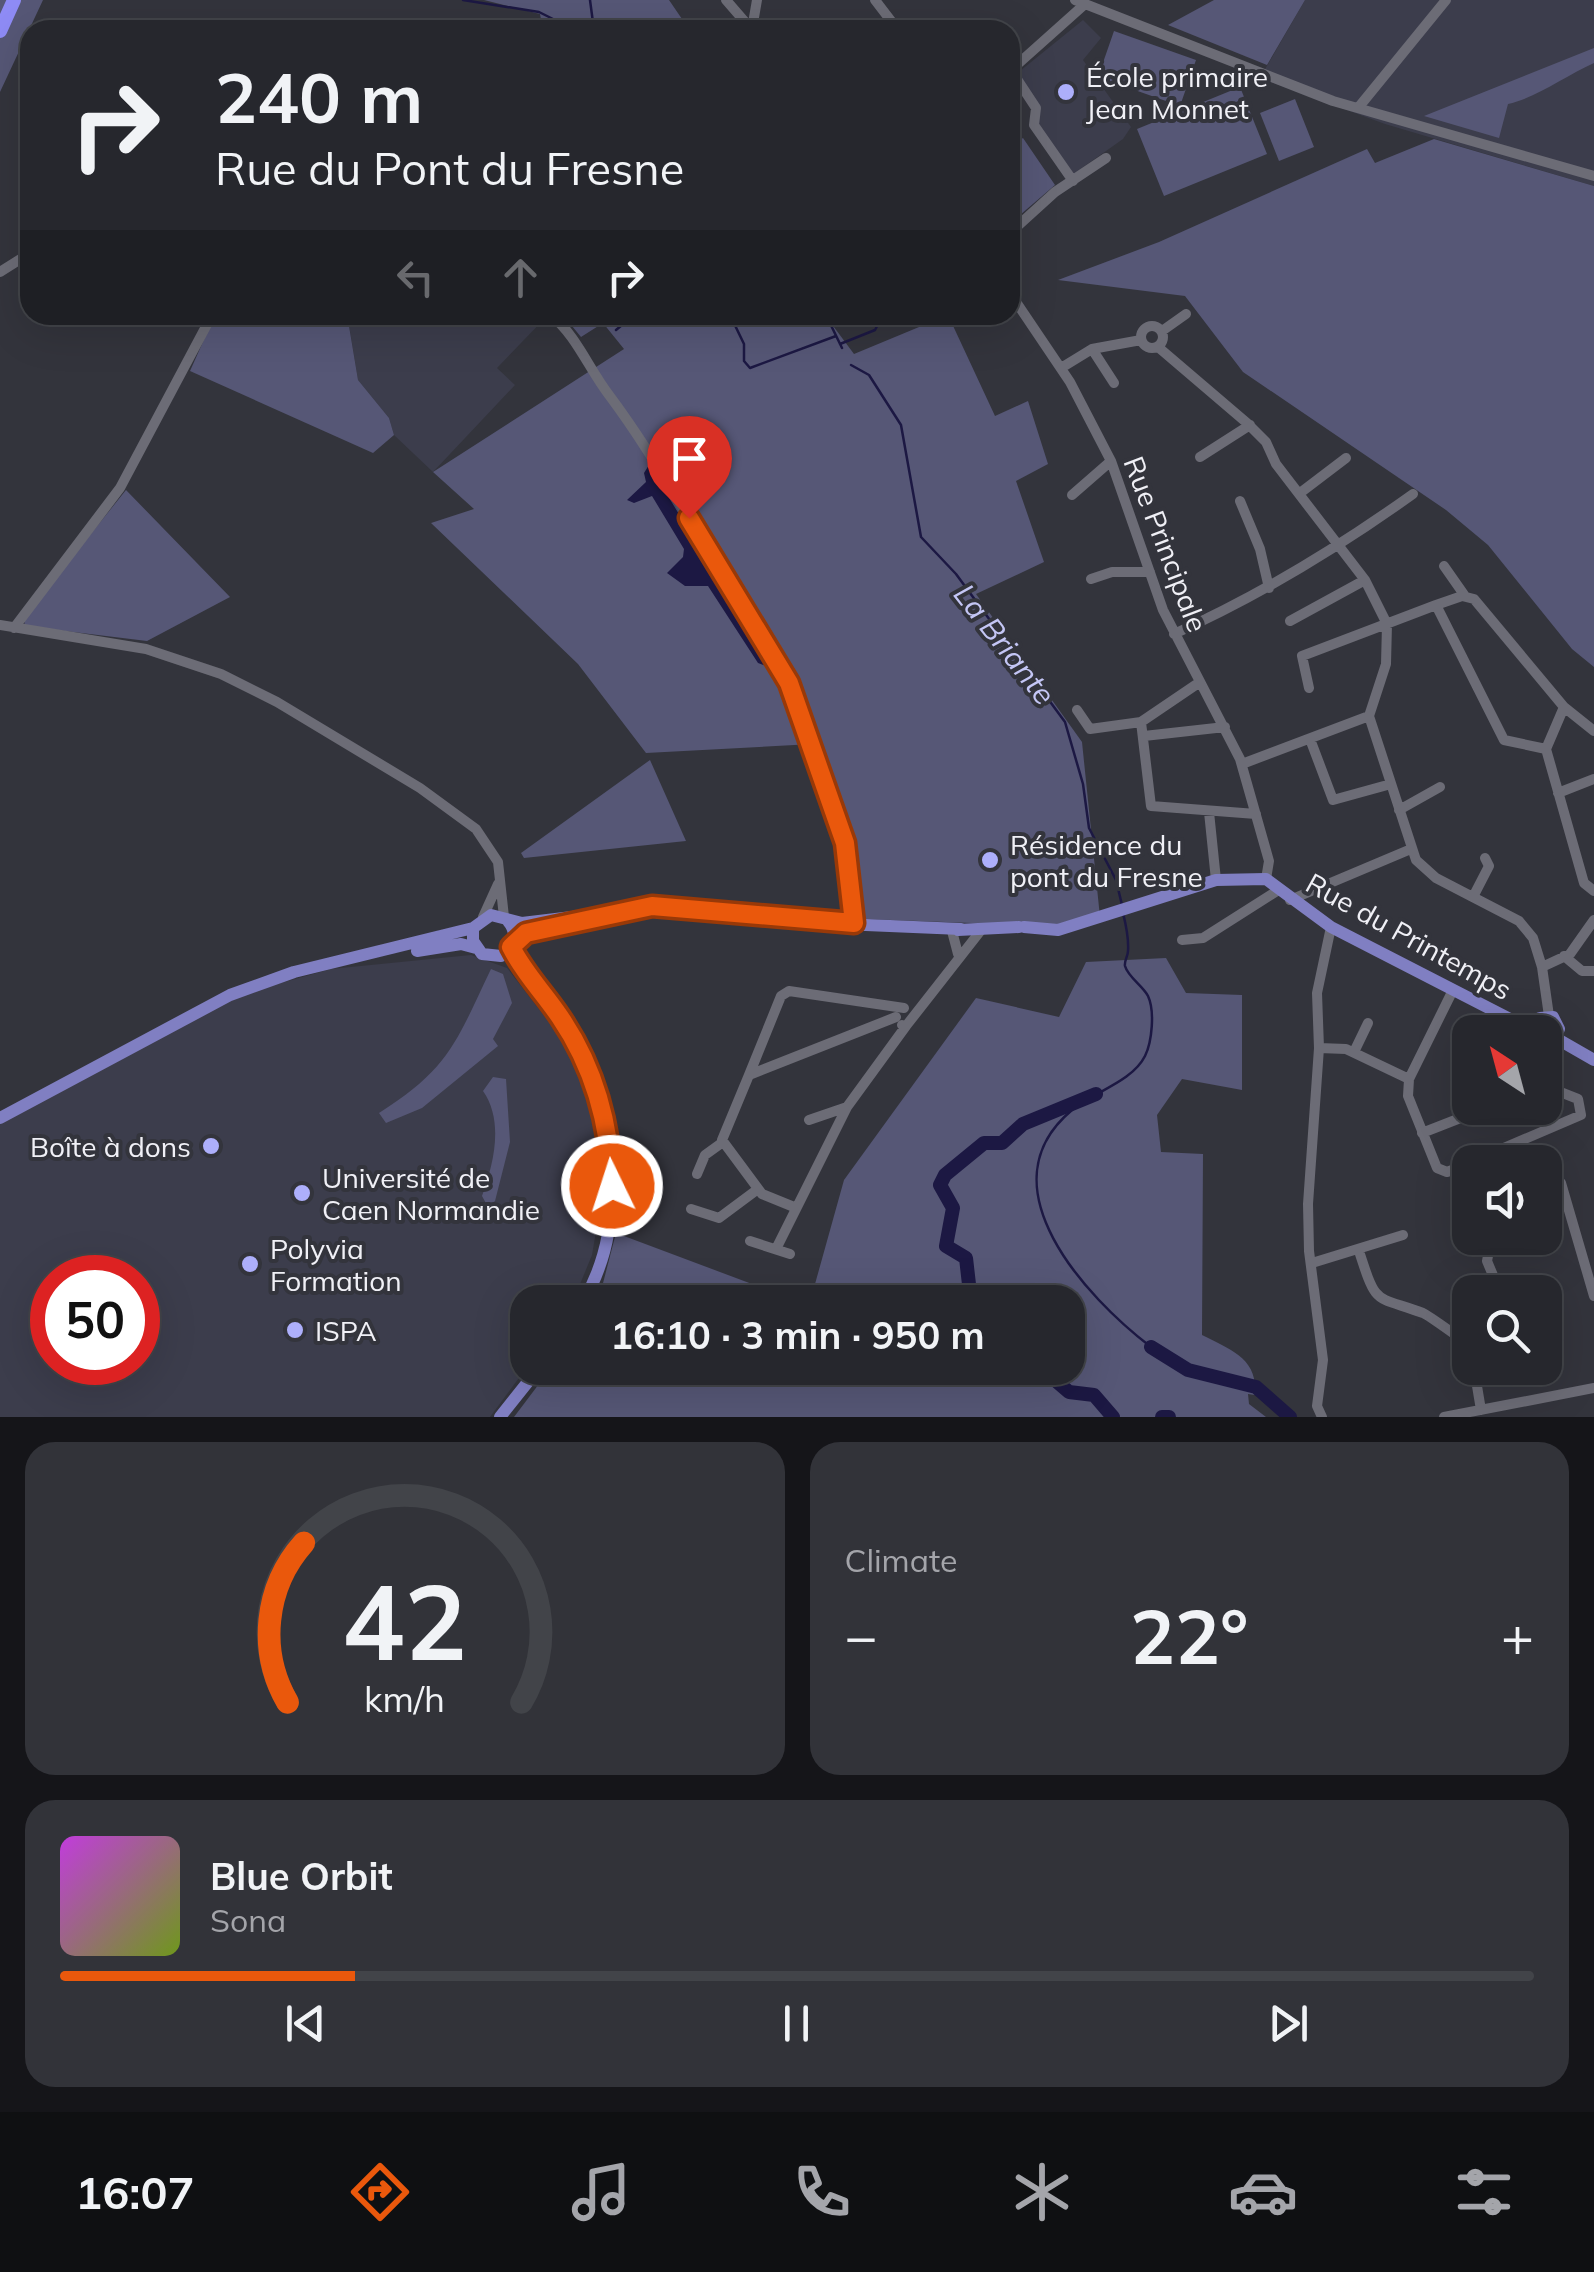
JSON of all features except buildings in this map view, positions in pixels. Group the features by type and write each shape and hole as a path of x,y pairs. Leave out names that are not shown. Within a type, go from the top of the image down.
{"highway":[{"path":"0,31 14,0"}],"main road":[{"path":"0,1118 230,994 478,923 632,908 716,908 957,930 1058,930 1216,880 1266,878"},
{"name":"Rue du Printemps","path":"1266,878 1278,891 1331,927 1502,1015"},
{"path":"340,961 462,944 486,956 509,948 526,933 632,908"},
{"path":"506,919 509,948 582,1060 603,1113 612,1186 602,1255 590,1285"},
{"path":"476,948 478,923"},
{"path":"1562,1044 1594,1060"},
{"path":"500,1417 525,1385"}],"street":[{"path":"726,0 744,20 756,4"},
{"path":"875,0 890,20"},
{"path":"1358,108 1446,0"},
{"path":"1020,60 1080,2 1358,108 1594,176"},
{"path":"1020,85 1036,108 1036,129 1073,181"},
{"path":"1020,225 1106,158"},
{"name":"Rue Principale","path":"1020,307 1061,368 1111,462 1174,634 1242,764 1269,861 1266,878"},
{"path":"1158,347 1162,331 1186,314"},
{"path":"14,628 120,488 207,325"},
{"path":"561,325 640,435 789,683 845,843 854,923"},
{"path":"1141,340 1146,326 1162,331"},
{"path":"1061,368 1092,350 1141,340"},
{"path":"1141,340 1148,347 1158,347 1250,425 1365,580 1387,624 1386,664 1369,716 1411,849 1425,870 1519,922 1533,938 1542,966 1549,1015"},
{"path":"1092,350 1114,383"},
{"path":"1200,457 1250,425"},
{"path":"1300,493 1346,458"},
{"path":"1072,494 1111,462"},
{"path":"1174,634 1269,588 1340,546 1412,494"},
{"path":"1240,501 1260,550 1269,588"},
{"path":"1444,566 1465,596 1474,600 1564,707 1594,731"},
{"path":"1091,579 1112,572 1150,572"},
{"path":"1290,621 1365,580"},
{"path":"1308,688 1302,656 1465,596"},
{"path":"1436,606 1504,740 1546,749"},
{"path":"0,624 146,649 221,674 277,702 420,788 487,839 500,874 506,919"},
{"path":"1077,710 1090,729 1140,722 1200,682"},
{"path":"1564,707 1546,749 1584,883 1594,891"},
{"path":"1242,764 1369,716"},
{"path":"1140,722 1151,806 1256,814"},
{"path":"1144,736 1225,727"},
{"path":"1310,739 1333,800 1391,784"},
{"path":"1558,793 1594,780"},
{"path":"1400,810 1440,788"},
{"path":"1209,812 1216,880"},
{"path":"1290,900 1411,849"},
{"path":"1472,897 1490,866 1485,858"},
{"path":"478,923 495,898 500,874"},
{"path":"1182,940 1203,938 1278,891"},
{"path":"1542,966 1564,956 1594,920"},
{"path":"1322,1417 1317,1406 1323,1360 1308,1204 1319,1048 1317,993 1331,927"},
{"path":"749,1075 906,1011 982,929"},
{"path":"957,930 958,954"},
{"path":"1564,956 1582,971 1594,971"},
{"path":"1452,1170 1439,1170 1408,1096 1408,1078 1453,990"},
{"path":"697,1174 705,1155 723,1142 781,996 788,991 906,1011"},
{"path":"776,1250 794,1207 847,1107 906,1026 906,1011"},
{"path":"906,1011 906,1026"},
{"path":"1354,1052 1368,1023"},
{"path":"1319,1048 1354,1052 1408,1078"},
{"path":"1562,1092 1578,1098 1582,1115 1562,1124"},
{"path":"809,1120 847,1107"},
{"path":"1422,1132 1452,1121"},
{"path":"1513,1145 1559,1125"},
{"path":"723,1142 758,1189 794,1207"},
{"path":"1562,1183 1594,1296"},
{"path":"692,1209 719,1218 758,1189"},
{"path":"1312,1263 1403,1236"},
{"path":"750,1241 790,1254"},
{"path":"1359,1251 1370,1283 1383,1300 1427,1315 1452,1335"},
{"path":"1477,1385 1481,1410"},
{"path":"1444,1417 1594,1388"}],"shaded area":[{"path":"0,0 43,0 34,20 20,20 20,49 0,92"},
{"path":"484,0 669,0 682,19 541,20 540,14"},
{"path":"1214,0 1305,0 1267,65 1168,25"},
{"path":"1305,0 1594,0 1594,186 1385,124 1260,78"},
{"name":"École primaire Jean Monnet","path":"1083,20 1101,38 1083,60 1131,127 1123,139 1072,175 1036,122 1040,109 1020,82 1020,71"},
{"path":"1114,31 1196,60 1180,106 1098,77"},
{"path":"1594,48 1594,63 1508,104 1499,138 1424,116"},
{"path":"1240,87 1267,154 1164,196 1137,129"},
{"path":"1295,99 1314,147 1279,161 1260,113"},
{"path":"1023,138 1055,185 1020,215"},
{"path":"1434,139 1594,186 1594,667 1572,649 1488,545 1446,510 1243,372 1185,296 1058,280 1159,242 1367,149 1375,163"},
{"path":"211,325 349,325 358,380 389,418 394,435 373,453 190,371"},
{"path":"349,325 538,325 497,368 515,385 433,472 394,435 389,418 358,380"},
{"path":"571,325 600,325 581,337"},
{"path":"605,325 832,325 854,354 924,325 953,325 995,416 1028,401 1048,464 1016,481 1044,562 976,594 1082,742 1100,917 1053,926 865,919 813,744 646,753 578,664 431,523 474,509 433,472 624,349"},
{"path":"649,465 757,642 766,666 758,663 708,586 685,586 667,573 683,557 684,549 652,496 634,503 627,500 646,482 644,473"},
{"path":"126,490 230,597 147,641 24,626 26,615"},
{"path":"650,760 686,841 524,858 521,853"},
{"name":"Université de Caen Normandie","path":"471,955 507,968 556,1031 576,1065 596,1119 606,1173 592,1255 580,1285 510,1285 510,1385 514,1385 490,1417 0,1417 0,1122 231,997 331,969"},
{"path":"1166,958 1186,993 1242,995 1242,1090 1182,1079 1157,1115 1161,1152 1203,1154 1202,1335 1247,1364 1255,1382 1255,1395 1248,1394 1249,1404 1266,1417 514,1417 538,1385 1085,1385 1085,1285 815,1285 844,1180 976,998 1059,1017 1086,962"},
{"path":"491,969 503,974 512,1003 493,1039 498,1046 422,1108 386,1123 379,1113 422,1082 449,1052"},
{"path":"493,1077 506,1079 510,1142 495,1201 488,1207 482,1196 493,1156 495,1129 483,1091"},
{"path":"616,1233 755,1285 603,1285"}],"waterway":[{"path":"463,0 539,12 555,20"},
{"name":"La Briante","path":"590,0 593,20"},
{"path":"616,330 622,325"},
{"path":"735,325 744,344 744,361 750,368 836,336"},
{"name":"La Briante","path":"831,325 842,348"},
{"path":"840,344 875,330 878,325"},
{"name":"La Briante","path":"851,365 869,375 901,425 921,537 956,574 1065,722 1083,784 1089,828 1116,880 1122,905"},
{"name":"La Briante","path":"1123,913 1128,941 1125,966 1150,1002 1152,1026 1147,1050 1131,1073 1072,1110 1047,1140 1037,1172 1040,1205 1053,1239 1099,1300 1151,1347"},
{"path":"969,1285 966,1258 946,1246 953,1208 940,1185 945,1175 984,1143 1002,1143 1023,1124 1096,1094"},
{"name":"La Briante","path":"1151,1347 1188,1370 1256,1387 1290,1417"},
{"path":"1061,1385 1069,1392 1094,1395 1113,1417"},
{"path":"1162,1417 1169,1417"}],"place":[{"name":"École primaire Jean Monnet","path":"1066,92"},
{"name":"Résidence du pont du Fresne","path":"990,860"},
{"name":"Boîte à dons","path":"211,1146"},
{"name":"Université de Caen Normandie","path":"302,1193"},
{"name":"Polyvia Formation","path":"250,1264"},
{"name":"ISPA","path":"295,1330"}],"route":[{"path":"612,1186 608,1137 591,1078 572,1035 519,963 511,947 514,940 526,933 652,906 694,906 729,913 854,923 845,843 789,683 689,518"}]}
